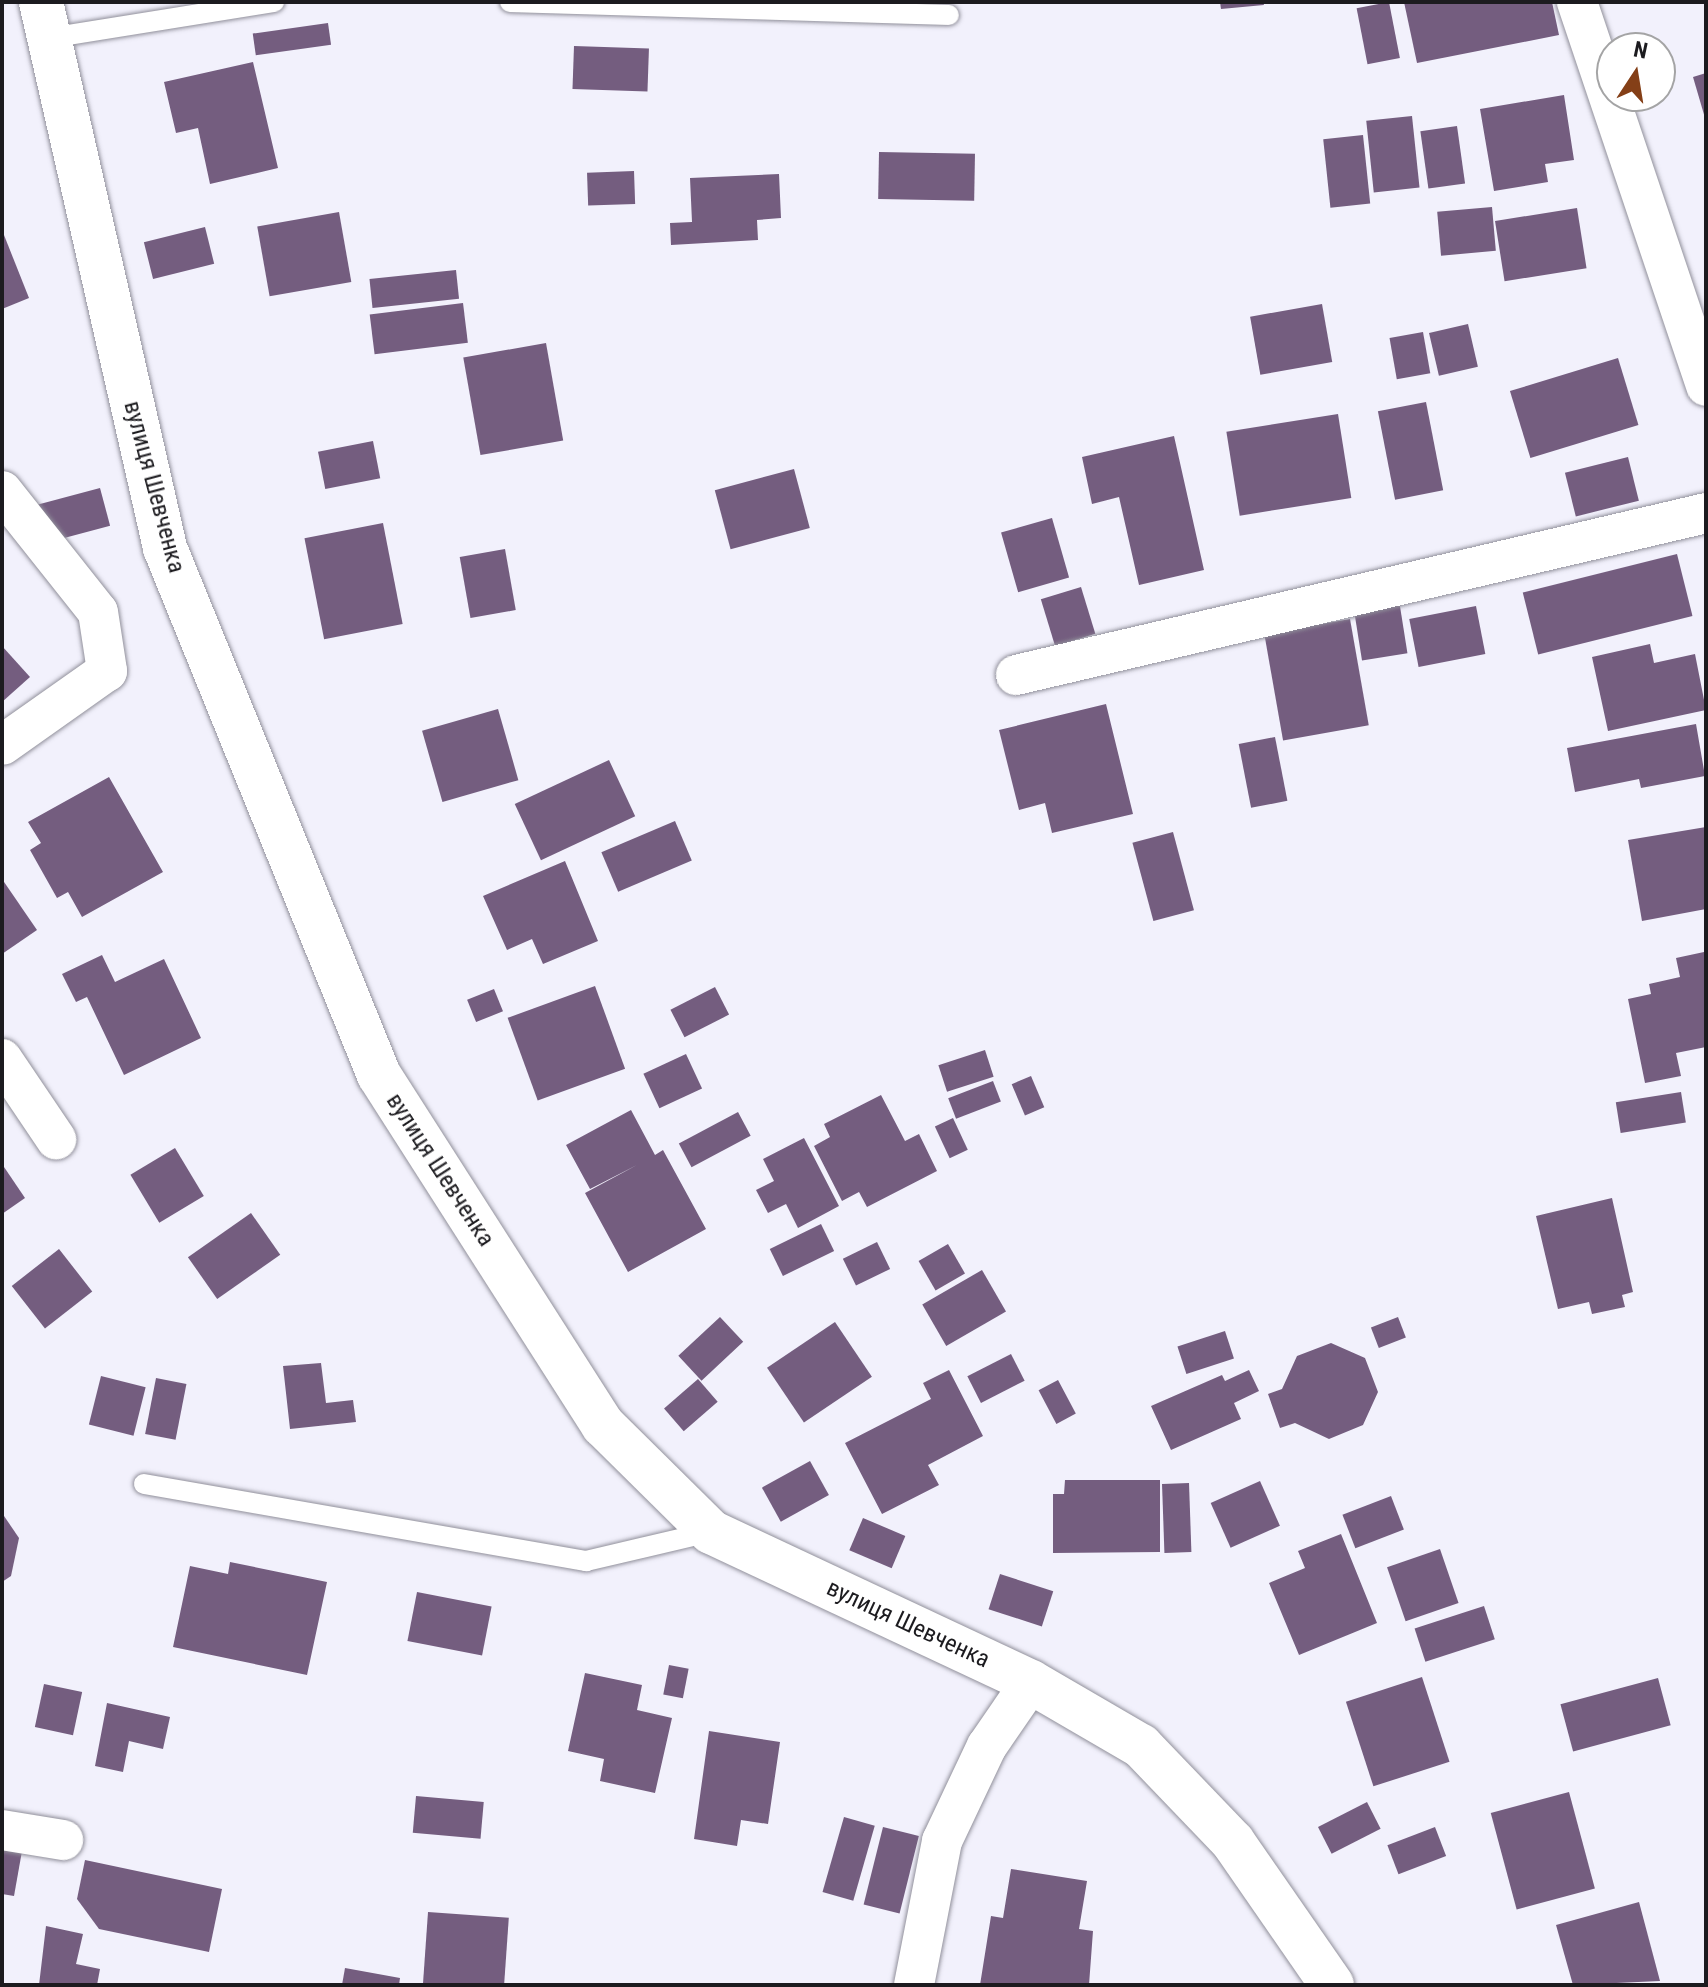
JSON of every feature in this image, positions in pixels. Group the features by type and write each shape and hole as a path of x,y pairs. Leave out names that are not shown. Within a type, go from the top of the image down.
{"street":[{"path":"1577,2 1706,386"},
{"name":"вулиця Шевченка","path":"45,20 165,548 379,1075 603,1425 711,1532 1031,1682 1141,1746 1233,1842 1332,1985"},
{"path":"2,491 98,612 107,671 2,745"},
{"path":"1016,675 1706,513"},
{"path":"2,1059 56,1139"},
{"path":"914,1985 942,1841 987,1746 1031,1682"},
{"path":"2,1830 63,1840"}],"lane":[{"path":"45,20 274,2"},
{"path":"510,2 949,15"},
{"path":"144,1484 586,1561 711,1532"}],"building":[{"path":"1220,2 1263,2 1264,5 1221,9"},
{"path":"1389,2 1400,58 1367,64 1357,8"},
{"path":"1404,2 1552,2 1559,35 1417,63"},
{"path":"328,23 331,45 256,55 253,34"},
{"path":"574,46 649,49 647,92 572,89"},
{"path":"253,62 278,168 210,184 198,128 176,133 164,82"},
{"path":"1706,73 1706,118 1705,118 1693,77"},
{"path":"1564,95 1574,160 1545,164 1548,182 1494,191 1480,109"},
{"path":"1412,116 1420,188 1374,192 1366,121"},
{"path":"1457,126 1465,183 1428,189 1420,131"},
{"path":"1363,135 1370,204 1330,208 1323,139"},
{"path":"879,152 975,154 974,201 878,199"},
{"path":"634,171 635,204 588,206 587,173"},
{"path":"779,174 781,218 757,220 758,240 671,245 670,223 692,222 690,178"},
{"path":"1492,207 1496,251 1441,256 1437,212"},
{"path":"1577,208 1587,268 1505,281 1495,221"},
{"path":"339,212 351,282 270,296 257,226"},
{"path":"205,227 214,264 153,279 144,242"},
{"path":"2,230 29,298 2,309"},
{"path":"456,270 459,299 373,308 369,279"},
{"path":"463,303 468,343 375,354 370,314"},
{"path":"1322,304 1332,362 1260,375 1250,317"},
{"path":"1468,324 1478,367 1439,376 1429,333"},
{"path":"1423,332 1430,373 1397,379 1390,338"},
{"path":"546,343 563,440 480,455 463,358"},
{"path":"1618,358 1638,425 1530,458 1510,391"},
{"path":"1426,402 1443,490 1395,500 1378,411"},
{"path":"1338,414 1351,498 1240,516 1226,432"},
{"path":"1174,436 1204,570 1139,585 1119,497 1092,504 1082,457"},
{"path":"373,441 380,478 325,489 318,452"},
{"path":"1628,457 1639,501 1576,516 1565,473"},
{"path":"794,469 810,528 731,549 715,490"},
{"path":"100,488 110,526 48,542 38,505"},
{"path":"1052,518 1069,578 1018,592 1001,533"},
{"path":"383,523 403,624 324,639 304,538"},
{"path":"505,549 516,610 470,618 460,557"},
{"path":"1677,554 1692,616 1538,655 1523,592"},
{"path":"1081,587 1095,634 1055,646 1041,599"},
{"path":"1399,600 1407,653 1362,661 1354,607"},
{"path":"1476,606 1485,654 1419,667 1409,619"},
{"path":"1350,619 1369,725 1283,740 1264,634"},
{"path":"1650,644 1654,663 1695,654 1706,710 1608,731 1592,657"},
{"path":"2,646 30,677 2,702"},
{"path":"1106,704 1133,814 1052,833 1045,803 1019,810 999,730"},
{"path":"498,709 518,780 442,802 422,731"},
{"path":"1696,724 1705,776 1641,788 1639,779 1575,792 1567,748"},
{"path":"1275,737 1287,801 1251,808 1239,744"},
{"path":"609,760 635,816 541,860 515,804"},
{"path":"109,777 163,872 82,917 68,892 57,898 30,850 41,843 28,822"},
{"path":"675,821 692,861 618,892 601,852"},
{"path":"1706,827 1706,909 1642,921 1628,840"},
{"path":"1173,832 1194,910 1153,921 1132,843"},
{"path":"565,861 598,941 543,964 532,939 507,950 483,896"},
{"path":"2,879 37,930 2,954"},
{"path":"1704,952 1706,1047 1676,1053 1681,1076 1645,1083 1628,999 1651,994 1649,984 1680,977 1676,958"},
{"path":"102,955 115,982 164,959 201,1038 124,1075 87,997 76,1002 62,974"},
{"path":"595,986 625,1069 538,1101 508,1018"},
{"path":"715,987 729,1015 685,1037 670,1010"},
{"path":"494,989 503,1011 476,1022 467,1000"},
{"path":"985,1050 994,1077 947,1092 938,1065"},
{"path":"686,1054 702,1088 659,1108 643,1074"},
{"path":"1031,1076 1044,1107 1025,1116 1012,1084"},
{"path":"993,1081 1001,1102 956,1119 948,1098"},
{"path":"1681,1092 1686,1123 1621,1133 1616,1102"},
{"path":"881,1095 905,1141 919,1134 937,1171 867,1207 859,1192 842,1201 814,1146 830,1137 824,1124"},
{"path":"631,1110 655,1155 663,1150 706,1229 628,1272 585,1193 637,1165 590,1189 566,1145"},
{"path":"738,1112 751,1136 692,1167 679,1143"},
{"path":"953,1118 968,1150 950,1158 935,1126"},
{"path":"804,1138 839,1206 798,1228 786,1204 768,1213 756,1190 774,1181 763,1159"},
{"path":"175,1148 204,1196 159,1223 130,1175"},
{"path":"2,1164 25,1198 2,1214"},
{"path":"1612,1198 1633,1292 1622,1295 1625,1307 1592,1314 1589,1302 1558,1309 1536,1216"},
{"path":"251,1213 280,1255 217,1299 188,1257"},
{"path":"821,1224 834,1251 783,1276 770,1249"},
{"path":"877,1242 890,1269 856,1286 843,1259"},
{"path":"948,1244 965,1273 936,1290 919,1261"},
{"path":"59,1249 92,1292 45,1328 12,1286"},
{"path":"982,1270 1006,1312 946,1346 922,1304"},
{"path":"720,1317 743,1342 702,1381 678,1356"},
{"path":"1398,1317 1406,1338 1379,1348 1371,1327"},
{"path":"835,1322 872,1377 804,1423 767,1368"},
{"path":"1225,1331 1234,1359 1186,1374 1177,1346"},
{"path":"1331,1343 1365,1358 1378,1392 1363,1425 1329,1439 1295,1423 1280,1428 1268,1394 1282,1389 1297,1356"},
{"path":"1011,1354 1025,1381 981,1403 967,1376"},
{"path":"321,1363 326,1403 353,1400 356,1422 290,1429 283,1366"},
{"path":"949,1370 983,1436 928,1465 939,1485 882,1514 845,1443 931,1399 923,1383"},
{"path":"1249,1370 1259,1391 1234,1403 1241,1419 1171,1450 1151,1406 1222,1375 1225,1381"},
{"path":"101,1376 146,1387 134,1436 89,1425"},
{"path":"156,1378 186,1384 176,1440 145,1434"},
{"path":"698,1379 718,1402 684,1431 664,1409"},
{"path":"1058,1380 1076,1414 1056,1424 1039,1390"},
{"path":"810,1461 829,1495 781,1522 762,1488"},
{"path":"1065,1480 1160,1480 1160,1552 1053,1553 1053,1494 1064,1494"},
{"path":"1260,1481 1280,1526 1231,1548 1211,1503"},
{"path":"1189,1483 1191,1552 1164,1553 1162,1484"},
{"path":"1391,1496 1404,1530 1355,1548 1342,1515"},
{"path":"2,1513 19,1538 11,1576 2,1582"},
{"path":"863,1518 905,1536 892,1568 849,1550"},
{"path":"1341,1534 1377,1623 1299,1655 1269,1583 1305,1568 1298,1551"},
{"path":"1440,1549 1459,1603 1406,1621 1387,1567"},
{"path":"230,1562 327,1582 307,1675 173,1647 190,1566 228,1574"},
{"path":"1000,1574 1053,1591 1042,1626 989,1609"},
{"path":"417,1592 492,1607 482,1656 407,1641"},
{"path":"1484,1606 1495,1639 1425,1662 1415,1629"},
{"path":"669,1665 689,1669 683,1698 663,1694"},
{"path":"585,1673 642,1685 637,1710 672,1718 655,1793 600,1781 604,1759 568,1751"},
{"path":"1422,1677 1450,1762 1373,1786 1346,1702"},
{"path":"1658,1678 1671,1725 1573,1751 1560,1704"},
{"path":"44,1684 82,1692 73,1735 35,1727"},
{"path":"107,1703 170,1717 163,1749 129,1741 123,1772 95,1766"},
{"path":"709,1731 780,1742 768,1824 741,1820 737,1846 694,1839"},
{"path":"1569,1792 1595,1889 1517,1910 1491,1813"},
{"path":"416,1796 484,1802 481,1839 413,1833"},
{"path":"1367,1802 1381,1829 1332,1854 1318,1827"},
{"path":"844,1817 875,1826 853,1901 823,1892"},
{"path":"883,1827 919,1836 900,1914 864,1905"},
{"path":"1435,1827 1446,1856 1398,1874 1387,1845"},
{"path":"2,1847 22,1851 14,1896 2,1894"},
{"path":"85,1860 222,1889 209,1952 99,1929 77,1899"},
{"path":"1011,1869 1087,1881 1079,1929 1093,1931 1089,1985 980,1985 991,1916 1003,1918"},
{"path":"1639,1902 1660,1981 1573,1985 1556,1925"},
{"path":"428,1912 509,1918 504,1985 423,1985"},
{"path":"46,1926 83,1934 76,1964 100,1969 97,1985 39,1985"},
{"path":"345,1968 400,1978 399,1985 342,1985"}]}
